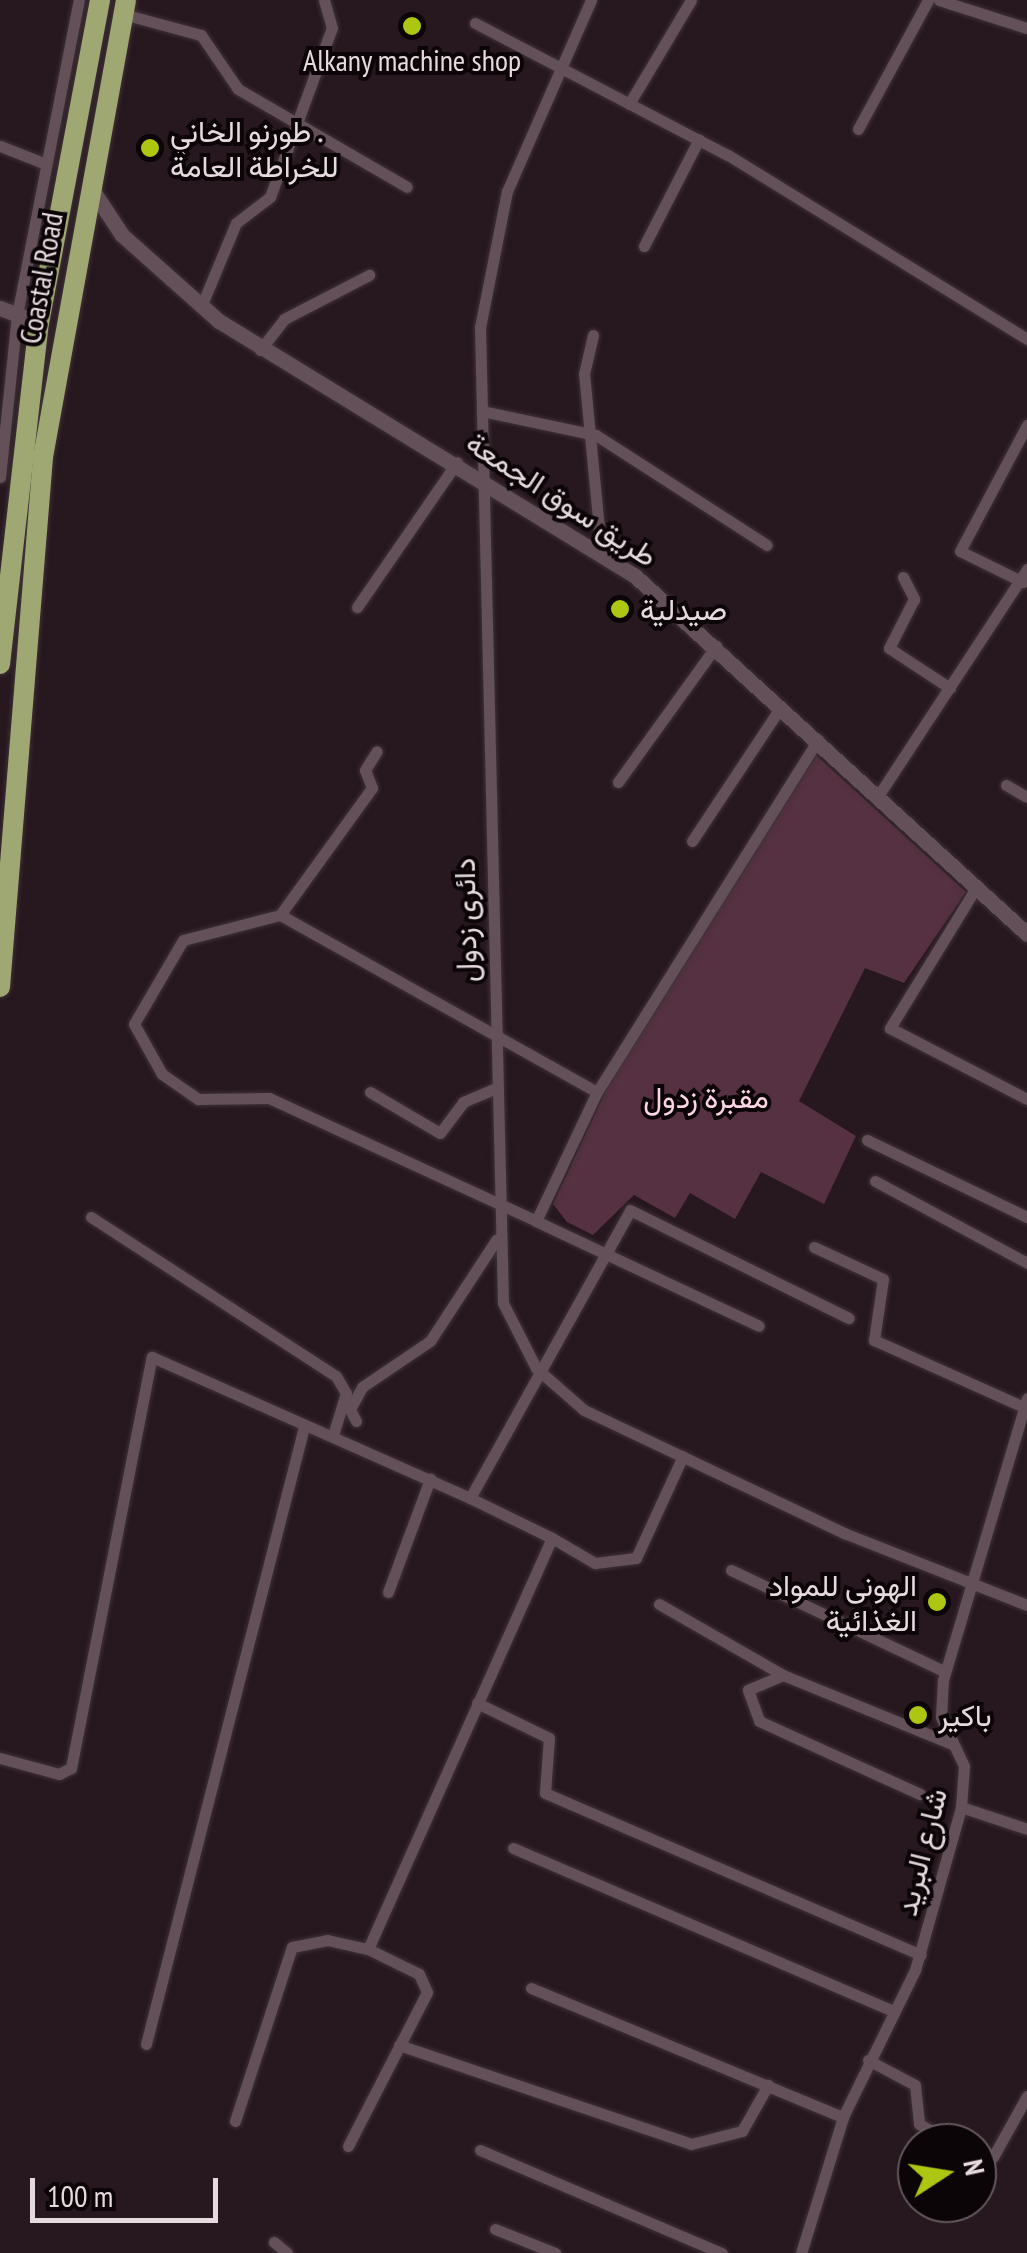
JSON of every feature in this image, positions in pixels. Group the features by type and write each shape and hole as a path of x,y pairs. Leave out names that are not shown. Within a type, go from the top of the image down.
{"highway":[{"name":"Coastal Road","path":"0,664 1,618 39,323 100,0"},
{"name":"Coastal Road","path":"0,987 24,627 78,240 124,7"}],"street":[{"path":"0,477 17,316 80,0"},
{"path":"202,307 236,222 270,197 332,28 324,0"},
{"name":"دائرى زدول","path":"591,0 558,68 489,256 482,476 495,1202 503,1303 536,1368 584,1410 967,1582 1027,1605"},
{"path":"629,104 691,0"},
{"path":"858,129 928,0"},
{"path":"939,0 1027,28"},
{"path":"124,7 201,35 238,89 300,118 312,134 407,187"},
{"path":"474,24 698,139 1027,338"},
{"path":"644,246 698,139"},
{"path":"0,146 46,164"},
{"name":"طريق سوق الجمعة","path":"88,184 122,235 202,307 260,350 482,476 601,551 716,646 780,708 880,792 1027,934"},
{"path":"78,240 91,230 122,235"},
{"path":"260,350 284,319 369,275"},
{"path":"0,308 39,323"},
{"path":"592,335 584,373 601,551"},
{"path":"482,411 588,432 767,545"},
{"path":"1022,582 960,551 1027,425"},
{"path":"357,607 456,462"},
{"path":"880,792 1027,569"},
{"path":"904,577 914,599 888,648 950,688"},
{"path":"1,618 24,627"},
{"path":"618,782 716,646"},
{"path":"692,841 780,708"},
{"path":"536,1221 597,1092 818,740"},
{"path":"377,750 365,770 372,788 280,915 183,940 134,1024 159,1070 198,1099 269,1098 607,1250 759,1326"},
{"path":"1006,785 1027,797"},
{"path":"977,886 890,1028 1027,1098"},
{"path":"280,915 597,1092"},
{"path":"370,1092 440,1133 463,1102 494,1089"},
{"path":"867,1140 1027,1217"},
{"path":"875,1181 1027,1262"},
{"path":"470,1498 536,1368 630,1210 850,1318"},
{"path":"91,1218 336,1376 346,1393 332,1435"},
{"path":"356,1420 358,1392 430,1341 496,1240"},
{"path":"814,1247 883,1279 874,1340 1026,1402"},
{"path":"0,1758 59,1774 71,1768 148,1360 164,1356 304,1427 332,1435 430,1478 595,1563 636,1558 684,1456"},
{"name":"شارع البريد","path":"802,2253 844,2117 920,1955 961,1808 966,1776 940,1706 944,1671 967,1582 1026,1402"},
{"path":"146,2044 304,1427"},
{"path":"388,1592 430,1478"},
{"path":"368,1949 552,1538"},
{"path":"731,1570 944,1671"},
{"path":"660,1604 783,1675 955,1745"},
{"path":"783,1675 748,1690 760,1722 920,1794"},
{"path":"477,1704 549,1738 545,1793 920,1955"},
{"path":"961,1808 1027,1829"},
{"path":"513,1848 894,2012"},
{"path":"235,2121 292,1947 327,1940 368,1949 427,1984 348,2146"},
{"path":"530,1988 844,2117"},
{"path":"399,2046 691,2144 742,2131 768,2085"},
{"path":"868,2060 915,2085 919,2123"},
{"path":"997,2151 1027,2096"},
{"path":"480,2150 722,2253"},
{"path":"495,2229 555,2253"},
{"path":"274,2242 287,2253"}],"green space":[{"name":"مقبرة زدول","path":"816,755 966,892 904,983 865,968 799,1101 856,1136 824,1204 761,1172 735,1219 690,1193 675,1218 634,1195 593,1235 567,1222 553,1204 616,1069"}],"place":[{"name":"Alkany machine shop","path":"412,26"},
{"name":"طورنو الخاني . للخراطة العامة","path":"150,148"},
{"name":"صيدلية","path":"620,609"},
{"name":"الهونى للمواد الغذائية","path":"937,1602"},
{"name":"باكير","path":"918,1715"}]}
